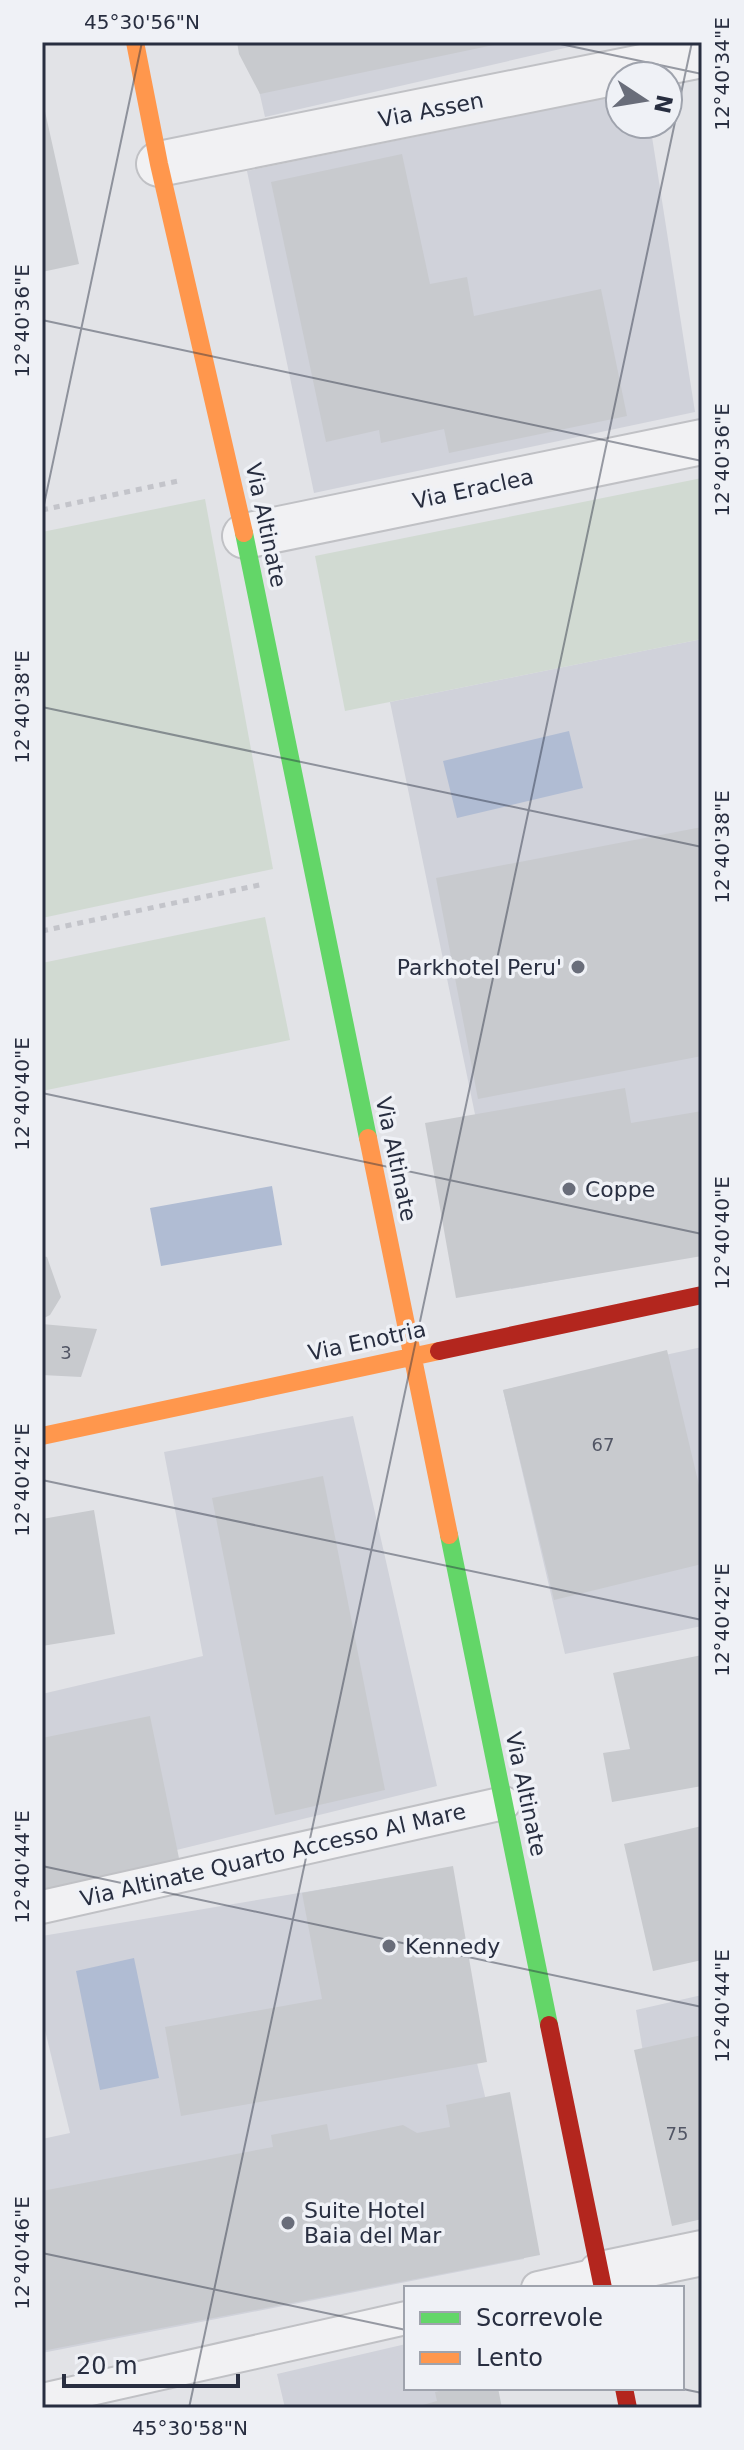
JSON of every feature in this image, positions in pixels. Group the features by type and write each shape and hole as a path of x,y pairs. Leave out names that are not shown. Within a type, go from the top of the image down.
{"street":[{"name":"Via Altinate","path":"135,42 159,164 245,536 602,2281"},
{"name":"Via Assen","path":"159,164 702,55"},
{"name":"Via Eraclea","path":"245,536 702,442"},
{"name":"Via Enotria","path":"42,1436 702,1295"},
{"path":"602,2281 702,2253"}],"lane":[{"name":"Via Altinate Quarto Accesso Al Mare","path":"42,1907 504,1803"},
{"path":"556,2286 602,2281"},
{"path":"42,2400 404,2318"}],"path":[{"path":"42,510 230,470"},
{"path":"42,931 312,874"}],"shaded area":[{"path":"248,42 591,42 265,117"},
{"path":"604,98 604,140 652,140 695,412 314,493 247,171"},
{"path":"702,478 702,639 345,711 315,556"},
{"path":"205,499 273,869 42,918 42,532"},
{"path":"702,639 702,1254 511,1289 390,702"},
{"path":"265,917 290,1040 42,1091 42,963"},
{"path":"702,1347 702,1626 565,1654 503,1390"},
{"path":"353,1416 437,1786 42,1883 42,1694 203,1656 164,1452"},
{"path":"431,1871 524,2259 42,2353 42,2139 70,2133 42,2018 42,1936"},
{"path":"702,1995 702,2209 670,2216 636,2010"},
{"path":"404,2344 404,2390 473,2390 477,2408 285,2408 277,2374"}],"water":[{"path":"569,731 583,788 457,818 443,761"},
{"path":"272,1186 282,1245 161,1266 150,1208"},
{"path":"134,1958 159,2078 100,2090 76,1971"}],"building":[{"path":"237,42 503,43 260,94 239,54"},
{"path":"42,98 79,264 42,272"},
{"path":"402,154 430,284 467,277 474,316 601,289 627,416 449,453 444,429 381,443 379,430 326,442 271,182"},
{"name":"Parkhotel Peru'","path":"702,827 702,1056 478,1099 436,878"},
{"name":"Coppe","path":"625,1088 631,1123 702,1111 702,1256 456,1298 425,1123"},
{"path":"42,1256 47,1257 61,1297 50,1315 42,1319"},
{"path":"42,1324 97,1329 81,1377 42,1375"},
{"path":"667,1350 702,1498 702,1564 554,1600 503,1390"},
{"path":"323,1476 385,1790 275,1815 212,1498"},
{"path":"94,1510 115,1634 42,1646 42,1519"},
{"path":"702,1655 702,1786 612,1802 603,1753 630,1749 613,1673"},
{"path":"150,1716 181,1868 42,1896 42,1738"},
{"path":"702,1826 702,1960 653,1971 624,1844"},
{"name":"Kennedy","path":"453,1866 487,2062 181,2116 165,2027 322,1999 302,1893"},
{"path":"702,2035 702,2219 672,2226 634,2050"},
{"name":"Suite Hotel Baia del Mar","path":"510,2092 540,2255 42,2351 42,2191 273,2147 271,2135 327,2124 330,2140 403,2125 417,2133 450,2127 446,2105"},
{"path":"498,2390 502,2408 412,2408 437,2401 435,2392"}],"traffic: fast":[{"path":"244,533 368,1138"},
{"path":"449,1535 549,2025"}],"traffic: slow":[{"path":"135,42 159,164 244,533"},
{"path":"368,1138 449,1535"},
{"path":"42,1436 439,1351"}],"traffic: jam":[{"path":"439,1351 702,1295"},
{"path":"549,2025 603,2286"},
{"path":"624,2390 628,2408"}],"place":[{"name":"Parkhotel Peru'","path":"578,967"},
{"name":"Coppe","path":"569,1189"},
{"name":"Kennedy","path":"389,1946"},
{"name":"Suite Hotel Baia del Mar","path":"288,2223"}]}
